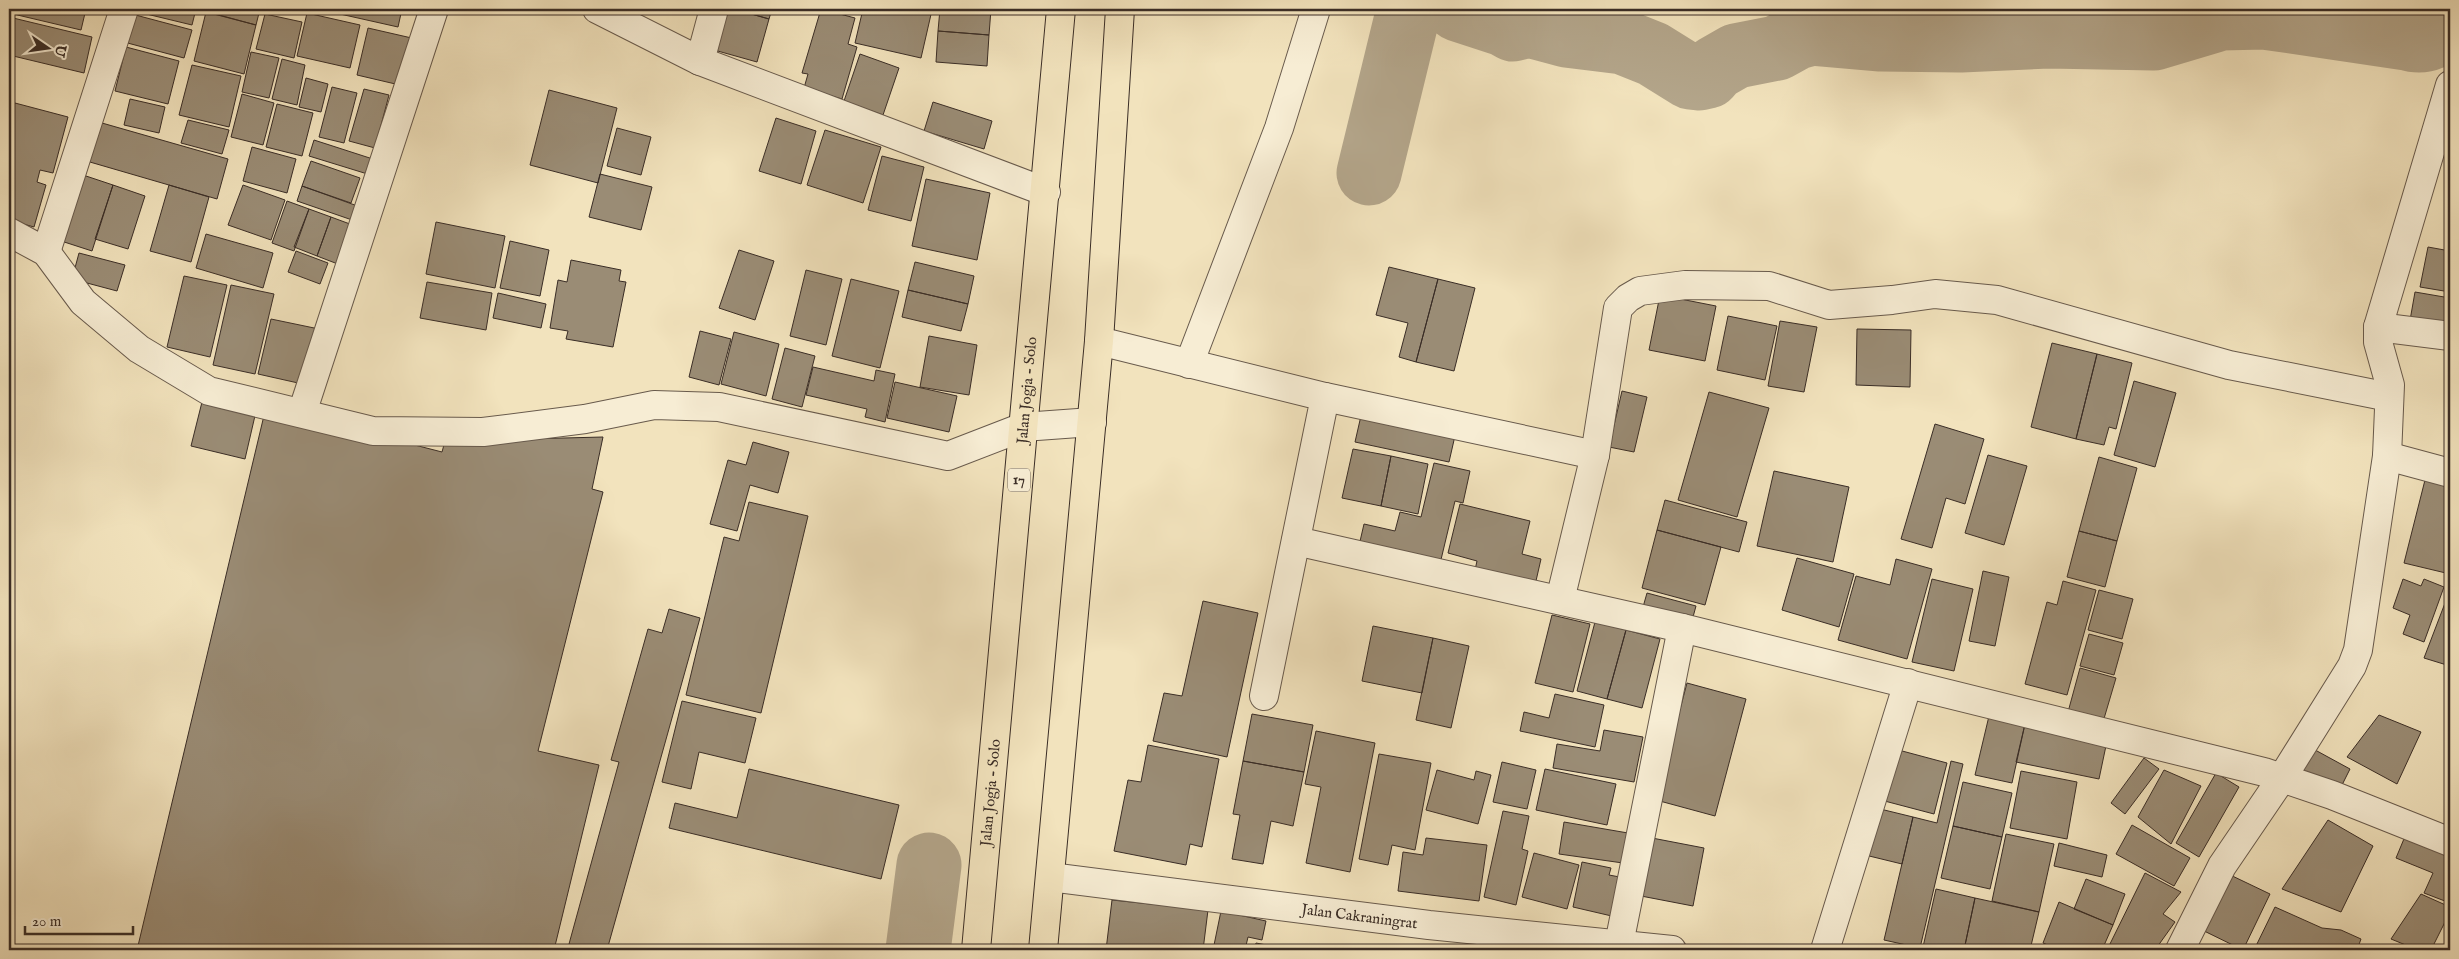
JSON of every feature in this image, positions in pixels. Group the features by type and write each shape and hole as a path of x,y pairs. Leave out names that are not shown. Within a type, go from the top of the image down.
{"highway":[{"name":"Jalan Jogja - Solo","path":"976,950 1046,192 1061,9"},
{"path":"1043,950 1099,340 1120,9"}],"street":[{"path":"46,252 124,9"},
{"path":"302,413 434,9"},
{"path":"597,9 700,61 1046,192"},
{"path":"700,61 714,9"},
{"path":"1189,364 1279,128 1316,9"},
{"path":"2180,950 2222,866 2282,778 2352,666 2358,650 2387,456 2390,385 2378,342 2378,326 2450,84"},
{"path":"9,232 46,252 83,302 139,349 209,391 373,431 484,432 585,419 654,405 719,407 948,456 1023,426 1092,422"},
{"path":"1560,600 1595,455 1618,308 1628,298 1640,292 1685,285 1768,286 1828,305 1892,300 1935,294 1996,300 2229,365 2389,397"},
{"path":"2378,326 2450,336"},
{"path":"1099,340 1325,398 1595,455"},
{"path":"1264,696 1325,398"},
{"path":"2387,456 2450,473"},
{"path":"1296,541 1682,628 2282,778 2332,795 2450,842"},
{"path":"1619,944 1682,628"},
{"path":"1825,950 1908,683"},
{"name":"Jalan Cakraningrat","path":"1050,877 1428,925 1672,950"}],"building":[{"path":"9,9 86,9 81,30 9,13"},
{"path":"135,9 196,9 192,25 134,11"},
{"path":"197,9 260,9 256,25"},
{"path":"311,9 338,9 337,14"},
{"path":"341,9 402,9 398,27 340,14"},
{"path":"718,9 734,9 769,19 757,62 707,48"},
{"path":"734,9 772,9 769,19"},
{"path":"821,9 855,18 848,44 857,47 842,99 804,88 808,74 802,73"},
{"path":"863,9 932,10 921,58 855,43"},
{"path":"940,9 991,9 989,35 938,31"},
{"path":"206,12 256,25 244,74 194,61"},
{"path":"128,13 192,30 184,58 120,41"},
{"path":"307,13 360,25 350,68 297,56"},
{"path":"265,14 302,22 294,58 256,49"},
{"path":"9,17 92,37 84,73 9,55"},
{"path":"368,28 416,39 404,86 357,75"},
{"path":"938,31 989,35 987,66 936,62"},
{"path":"126,47 179,61 168,104 115,91"},
{"path":"251,52 279,58 269,98 242,92"},
{"path":"860,54 899,68 883,115 844,101"},
{"path":"282,59 305,65 297,105 272,99"},
{"path":"192,65 241,76 229,127 179,115"},
{"path":"306,78 328,84 321,112 299,107"},
{"path":"332,87 357,93 344,143 319,137"},
{"path":"364,89 389,95 375,148 349,141"},
{"path":"549,90 617,108 598,183 530,165"},
{"path":"242,94 274,103 263,145 231,137"},
{"path":"130,99 165,107 159,133 124,125"},
{"path":"933,102 992,121 984,149 924,131"},
{"path":"15,103 68,117 53,173 40,170 37,182 46,185 34,227 9,220 9,124"},
{"path":"277,104 313,113 302,156 266,147"},
{"path":"776,118 816,131 801,184 759,171"},
{"path":"188,120 229,130 222,154 181,143"},
{"path":"95,121 228,159 217,199 83,160"},
{"path":"617,128 651,137 641,175 607,166"},
{"path":"825,130 881,147 863,203 807,185"},
{"path":"314,140 379,161 374,176 309,156"},
{"path":"252,147 296,159 287,193 243,181"},
{"path":"882,156 924,167 911,221 868,210"},
{"path":"311,161 360,178 351,203 302,186"},
{"path":"77,173 113,185 92,251 55,239"},
{"path":"600,174 652,187 641,230 589,217"},
{"path":"926,179 990,193 977,260 912,246"},
{"path":"113,185 145,196 128,249 95,239"},
{"path":"169,185 209,197 191,262 150,251"},
{"path":"243,185 285,200 271,240 228,225"},
{"path":"302,186 363,208 358,222 297,201"},
{"path":"287,201 309,209 294,251 272,243"},
{"path":"309,209 331,217 317,256 294,247"},
{"path":"331,217 358,227 343,266 317,256"},
{"path":"436,222 505,236 495,288 426,274"},
{"path":"206,234 273,253 263,288 196,268"},
{"path":"510,241 549,250 540,296 500,288"},
{"path":"2428,247 2450,251 2450,292 2420,287"},
{"path":"739,250 774,261 755,320 719,308"},
{"path":"296,251 328,263 320,284 288,272"},
{"path":"79,253 125,265 117,291 72,279"},
{"path":"571,260 621,270 619,281 626,282 613,347 566,339 568,331 550,328 558,280 567,282"},
{"path":"915,262 974,276 968,304 908,290"},
{"path":"1389,267 1438,279 1416,362 1399,357 1408,323 1376,315"},
{"path":"806,270 842,279 826,345 790,336"},
{"path":"184,276 227,285 210,357 167,347"},
{"path":"851,279 899,291 880,368 832,356"},
{"path":"1438,279 1475,288 1454,371 1416,362"},
{"path":"427,282 492,293 486,330 420,318"},
{"path":"231,285 274,294 255,374 213,365"},
{"path":"908,290 968,304 961,331 902,317"},
{"path":"2415,292 2450,298 2450,333 2409,326"},
{"path":"498,293 546,304 541,328 493,318"},
{"path":"1660,295 1716,306 1705,361 1649,350"},
{"path":"1728,316 1777,326 1765,380 1717,370"},
{"path":"271,319 319,329 307,385 258,374"},
{"path":"1780,321 1817,327 1804,392 1768,386"},
{"path":"1857,329 1911,330 1910,387 1856,385"},
{"path":"700,331 731,339 719,385 689,377"},
{"path":"734,332 779,344 766,396 721,384"},
{"path":"929,336 977,345 969,395 920,387"},
{"path":"2052,343 2097,354 2076,439 2031,427"},
{"path":"785,348 815,356 802,407 772,399"},
{"path":"2097,354 2132,363 2116,429 2109,427 2104,445 2076,439"},
{"path":"813,367 874,381 876,370 895,374 885,422 865,417 867,409 806,395"},
{"path":"2134,381 2176,393 2155,467 2114,455"},
{"path":"895,382 957,396 949,432 887,418"},
{"path":"1622,391 1647,397 1634,452 1609,447"},
{"path":"1709,392 1769,408 1737,517 1678,500"},
{"path":"204,394 257,407 245,459 191,446"},
{"path":"266,407 442,452 445,441 603,437 592,489 603,492 538,751 599,765 554,950 137,950"},
{"path":"1363,407 1457,427 1449,462 1355,442"},
{"path":"1935,424 1984,439 1965,504 1946,498 1932,548 1901,539"},
{"path":"753,442 789,452 778,493 750,485 737,531 710,524 728,460 746,465"},
{"path":"1353,449 1391,456 1381,506 1342,498"},
{"path":"1988,455 2027,466 2004,545 1965,533"},
{"path":"1391,456 1428,464 1418,514 1381,506"},
{"path":"2099,457 2137,468 2117,541 2079,531"},
{"path":"1434,463 1470,471 1463,503 1455,501 1439,568 1358,550 1364,524 1395,531 1400,512 1421,517"},
{"path":"1774,471 1849,487 1833,562 1757,546"},
{"path":"2425,480 2450,486 2450,574 2404,563"},
{"path":"1665,500 1747,522 1739,552 1657,530"},
{"path":"749,502 808,516 761,713 686,695 724,537 739,541"},
{"path":"1460,504 1530,521 1522,554 1541,559 1533,594 1473,579 1477,561 1448,553"},
{"path":"1657,530 1721,547 1705,605 1642,588"},
{"path":"2079,531 2117,541 2105,587 2067,577"},
{"path":"1797,558 1854,574 1839,627 1782,610"},
{"path":"1896,559 1932,569 1907,659 1838,640 1856,576 1890,585"},
{"path":"1983,571 2009,577 1995,646 1969,641"},
{"path":"1932,579 1973,589 1954,671 1912,662"},
{"path":"2403,579 2421,586 2424,579 2444,587 2424,642 2403,634 2410,615 2393,608"},
{"path":"2063,581 2096,590 2067,695 2025,684 2047,602 2057,605"},
{"path":"2099,590 2133,599 2122,639 2088,630"},
{"path":"2450,590 2450,666 2424,658"},
{"path":"1647,593 1696,606 1690,628 1641,614"},
{"path":"1203,601 1258,613 1227,757 1153,741 1164,693 1182,696"},
{"path":"669,609 700,618 607,950 590,950 569,944 619,762 611,760 648,629 662,633"},
{"path":"1552,615 1590,624 1573,692 1535,683"},
{"path":"1595,622 1626,630 1607,699 1577,691"},
{"path":"1373,626 1433,638 1422,693 1362,681"},
{"path":"1626,630 1660,639 1642,708 1607,699"},
{"path":"2089,634 2123,643 2114,675 2080,666"},
{"path":"1433,638 1469,646 1451,728 1416,720"},
{"path":"2080,668 2116,678 2103,722 2068,712"},
{"path":"1687,683 1746,699 1715,816 1656,800"},
{"path":"1555,694 1604,705 1595,747 1520,731 1524,712 1549,718"},
{"path":"682,701 756,718 745,763 699,752 691,789 662,782"},
{"path":"1252,714 1313,725 1304,772 1243,761"},
{"path":"2379,715 2421,732 2397,784 2347,757"},
{"path":"1989,716 2025,724 2012,783 1975,775"},
{"path":"2025,724 2107,741 2099,779 2016,762"},
{"path":"1604,730 1643,737 1634,782 1553,768 1557,744 1600,751"},
{"path":"1316,731 1375,743 1350,872 1306,863 1321,787 1305,784"},
{"path":"1148,745 1219,759 1202,847 1190,844 1186,865 1114,851 1128,780 1141,782"},
{"path":"2306,745 2350,769 2338,793 2294,769"},
{"path":"1891,748 1947,763 1934,814 1877,799"},
{"path":"1379,754 1431,763 1415,850 1392,845 1388,865 1359,859"},
{"path":"2144,758 2159,769 2125,814 2111,803"},
{"path":"1243,761 1304,772 1293,826 1271,821 1263,864 1232,859 1240,815 1233,814"},
{"path":"1951,761 1963,764 1920,948 1884,940 1913,817 1937,823"},
{"path":"1502,762 1536,770 1527,809 1493,802"},
{"path":"749,769 899,805 881,879 669,828 675,803 737,818"},
{"path":"1545,769 1616,784 1607,825 1536,810"},
{"path":"1437,770 1474,780 1476,771 1491,775 1478,824 1426,810"},
{"path":"2164,770 2201,786 2171,844 2138,817"},
{"path":"2021,771 2077,782 2067,839 2010,828"},
{"path":"2216,773 2239,787 2199,857 2176,843"},
{"path":"1963,782 2012,793 2002,837 1953,826"},
{"path":"1872,807 1913,817 1902,864 1861,854"},
{"path":"1503,811 1529,816 1522,849 1528,851 1516,905 1484,897"},
{"path":"2328,820 2373,846 2341,912 2282,889"},
{"path":"1564,822 1628,833 1623,863 1559,854"},
{"path":"2132,825 2190,858 2174,886 2116,854"},
{"path":"1953,826 2002,837 1990,889 1941,878"},
{"path":"2006,834 2054,844 2039,912 1992,901"},
{"path":"2406,834 2450,851 2450,903 2424,893 2433,873 2396,858"},
{"path":"1426,838 1487,845 1479,901 1398,891 1403,852 1423,855"},
{"path":"1652,838 1704,848 1693,906 1641,896"},
{"path":"2059,843 2107,855 2102,877 2054,866"},
{"path":"1534,853 1579,865 1567,909 1522,897"},
{"path":"1582,862 1611,868 1609,875 1625,878 1616,917 1573,907"},
{"path":"2224,872 2270,894 2243,950 2198,928"},
{"path":"2145,873 2181,892 2163,914 2175,922 2155,950 2107,950"},
{"path":"2086,879 2125,894 2113,925 2074,909"},
{"path":"1936,889 1975,898 1964,950 1936,950 1923,947"},
{"path":"2421,894 2450,907 2450,912 2431,950 2418,950 2391,939"},
{"path":"1975,898 2039,912 2030,950 1964,950"},
{"path":"1112,900 1208,910 1203,950 1106,950"},
{"path":"2059,902 2113,925 2102,950 2060,950 2043,943"},
{"path":"2275,907 2322,928 2341,930 2361,939 2357,950 2254,950"},
{"path":"1221,911 1266,921 1262,940 1248,937 1245,950 1213,950"},
{"path":"1256,943 1277,947 1276,950 1254,950"}],"waterway":[{"path":"1369,173 1409,9"},
{"path":"1458,9 1504,24 1513,29 1529,25 1566,35 1623,42 1653,54 1690,77 1699,78 1708,76 1715,68 1736,56 1777,48 1797,37 1812,33 1881,39 1961,40 2048,36 2154,38 2221,18 2264,17 2420,40 2430,38 2450,23"},
{"path":"918,950 929,865"}]}
